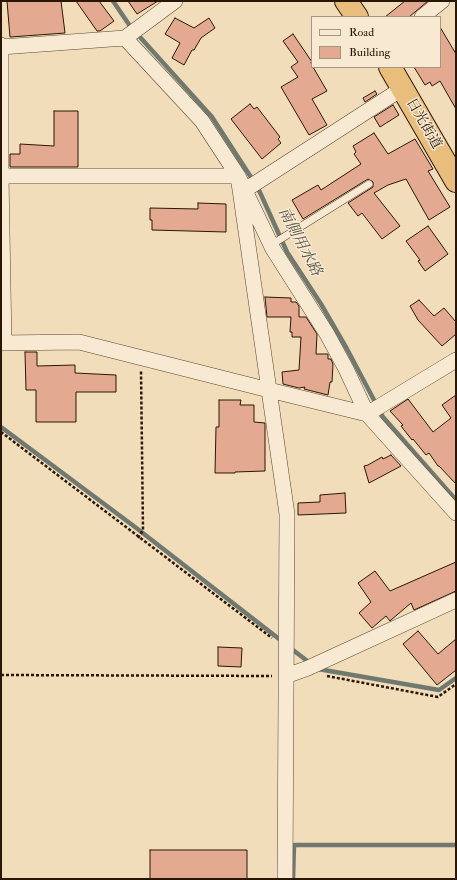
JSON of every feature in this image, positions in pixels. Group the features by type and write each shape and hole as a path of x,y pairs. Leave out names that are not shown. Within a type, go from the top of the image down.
{"highway":[{"path":"346,1 356,16"},
{"name":"日光街道","path":"391,68 456,181"}],"street":[{"path":"175,1 132,33 1,46 3,343 79,342 269,390 375,410 456,360"},
{"path":"423,16 442,1"},
{"path":"132,33 202,121 238,176 287,514 285,879"},
{"path":"253,185 403,88"},
{"path":"1,176 238,176 253,185 273,243 346,369 375,410 456,513"},
{"path":"286,676 308,668 456,600"}],"lane":[{"path":"273,243 369,184"}],"path":[{"path":"138,538 143,530 141,357"},
{"path":"1,432 138,538 287,650"},
{"path":"308,668 313,674 438,697 456,684"},
{"path":"1,676 286,676"}],"building":[{"path":"7,1 61,1 65,33 10,37"},
{"path":"76,1 99,1 114,21 100,31 97,31"},
{"path":"128,1 158,1 137,14"},
{"path":"405,1 428,1 410,16 386,16"},
{"path":"175,18 194,28 209,18 215,28 201,38 194,50 192,50 184,65 172,58 180,43 165,34"},
{"path":"441,29 456,54 456,109 440,81 432,86 430,82 425,85 415,68 441,68"},
{"path":"293,34 311,61 311,68 314,68 327,91 312,99 327,125 309,135 281,87 298,77 291,67 298,62 283,41"},
{"path":"375,91 377,94 365,102 363,98"},
{"path":"250,104 254,109 257,107 280,137 278,139 281,143 262,159 231,119"},
{"path":"393,105 399,115 380,127 374,117"},
{"path":"54,111 78,111 78,167 10,167 10,154 20,154 20,144 54,146"},
{"path":"374,133 388,154 415,139 433,169 428,171 450,207 429,220 406,179 388,185 374,193 400,226 382,239 362,213 358,216 348,203 373,187 373,182 368,179 303,219 292,200 318,185 321,190 361,164 354,154 356,152 353,146"},
{"path":"198,203 226,204 226,232 152,230 150,208 198,209"},
{"path":"428,226 448,254 425,271 418,261 420,260 406,241"},
{"path":"265,297 291,298 291,302 296,302 299,306 299,317 306,317 317,334 316,354 328,354 328,359 331,359 333,364 332,382 330,382 328,395 304,389 305,387 299,388 283,384 282,372 299,370 301,337 292,337 292,332 290,332 291,317 267,317"},
{"path":"419,300 434,316 444,308 456,322 456,334 442,346 418,320 410,306"},
{"path":"25,352 37,352 37,366 75,365 75,373 116,375 116,392 76,392 76,422 36,422 36,390 26,390"},
{"path":"456,395 456,484 438,466 429,453 426,455 413,439 412,440 401,426 403,425 390,411 408,399 433,432 451,418 442,405"},
{"path":"219,400 241,400 240,405 254,405 254,422 265,423 265,471 215,473 216,427 219,427"},
{"path":"391,455 401,466 369,483 364,466 382,457 383,459"},
{"path":"345,493 346,513 298,515 298,503 320,502 320,495"},
{"path":"456,562 456,591 414,610 411,603 390,621 386,616 372,628 359,613 371,602 358,583 375,571 390,591"},
{"path":"418,631 438,654 456,639 456,670 437,685 403,644"},
{"path":"218,647 242,648 241,667 218,666"},
{"path":"150,850 247,850 247,879 150,879"}],"waterway":[{"name":"南側用水路","path":"113,1 130,26 212,117 258,188 287,252 321,304 383,417 456,500"},
{"path":"1,427 135,527 283,642"},
{"path":"289,647 310,663"},
{"path":"316,668 439,690 456,678"},
{"path":"293,879 294,845 456,845"}]}
